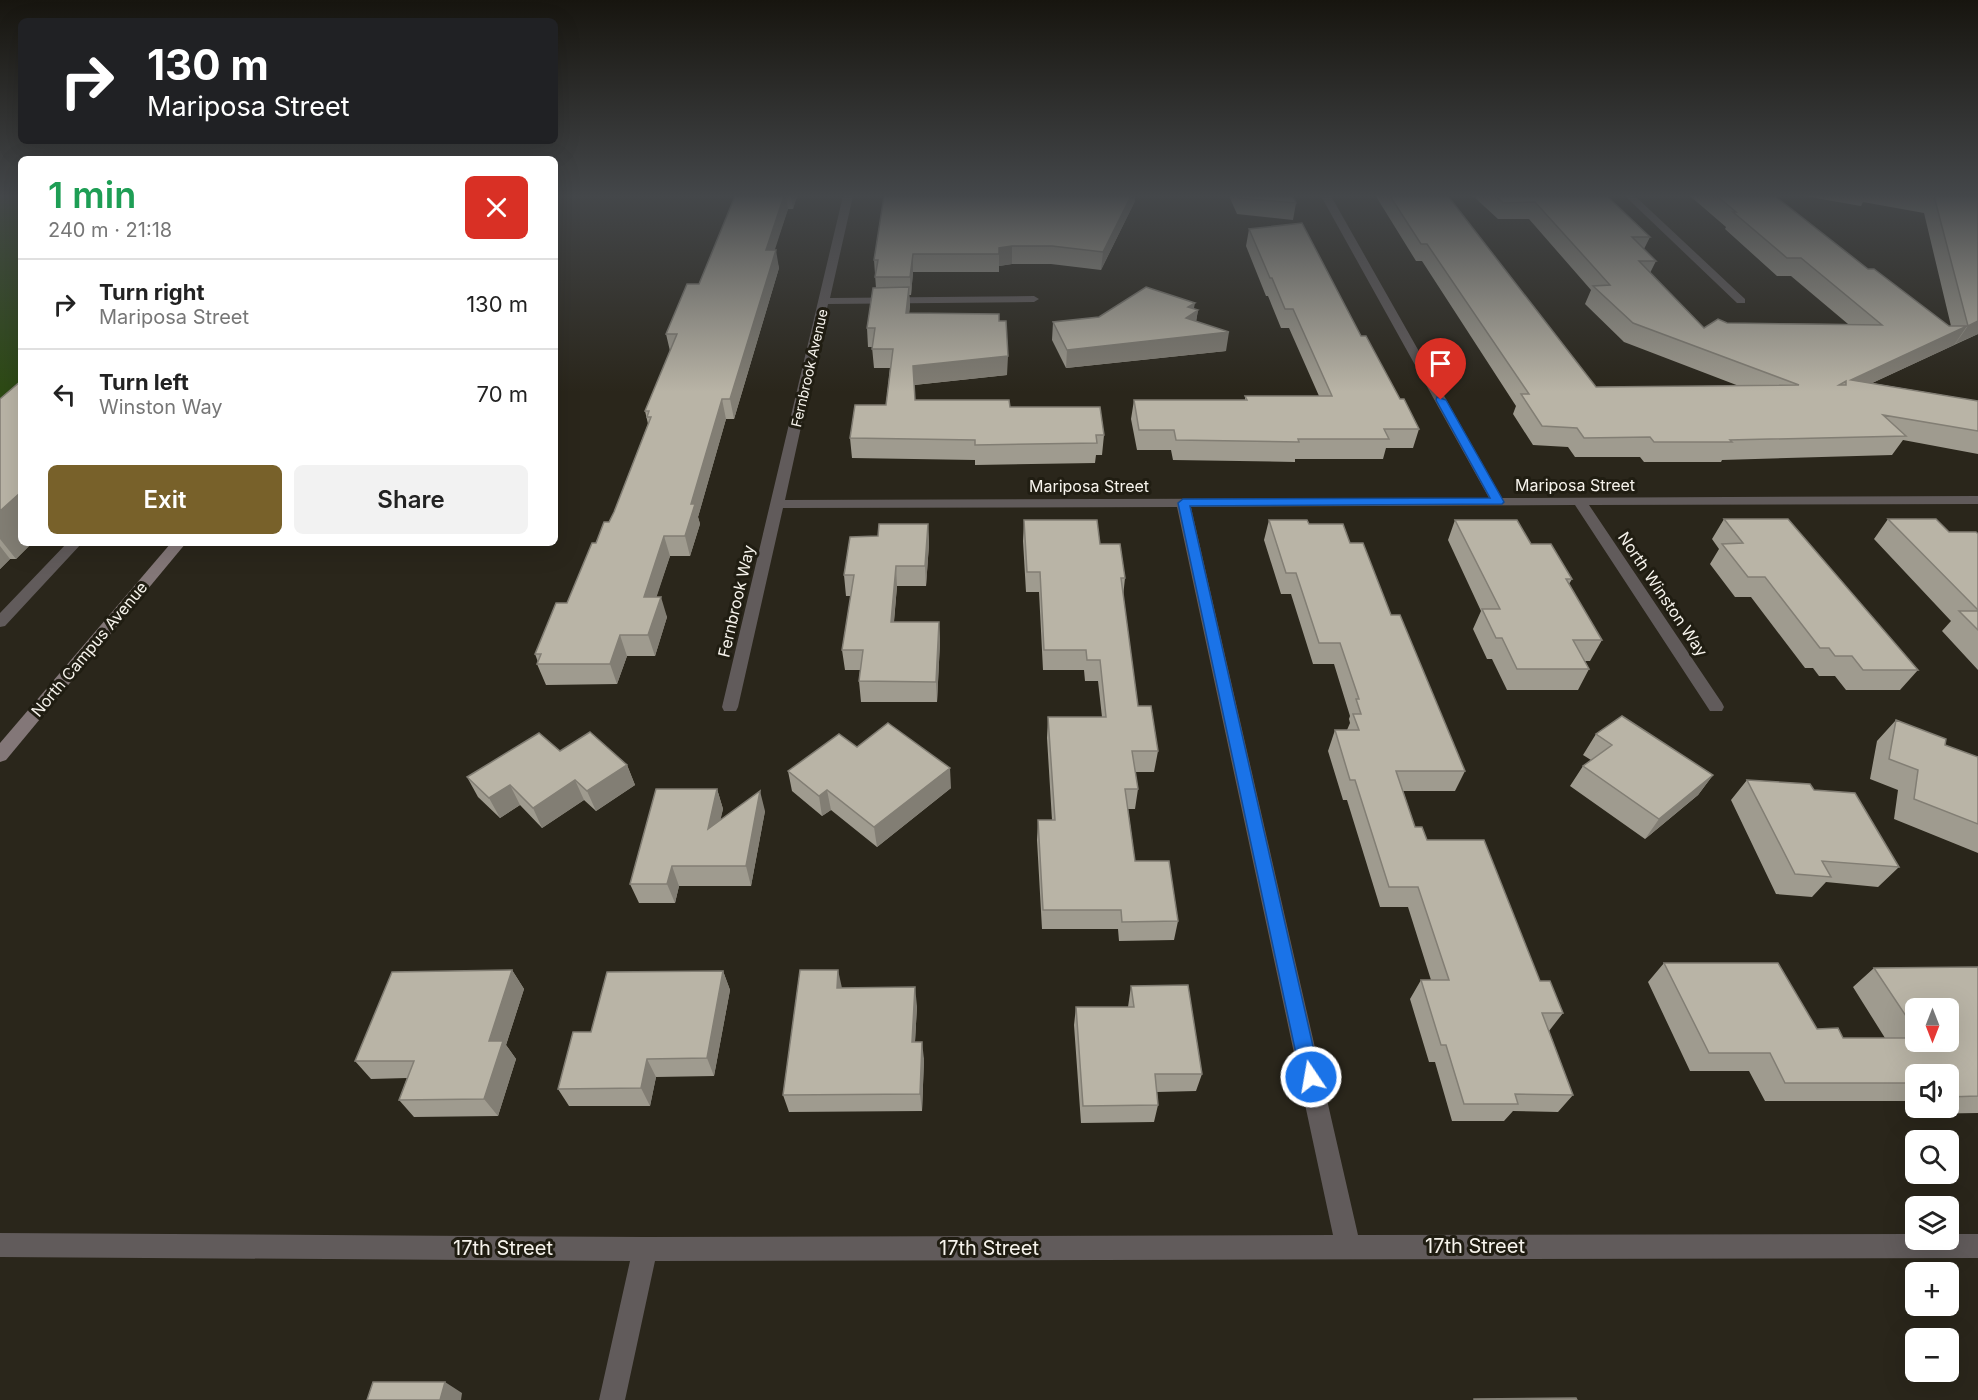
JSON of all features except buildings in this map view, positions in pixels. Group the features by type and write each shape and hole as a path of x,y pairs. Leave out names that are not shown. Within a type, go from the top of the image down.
{"main road":[{"name":"North Campus Avenue","path":"0,755 176,546"}],"street":[{"name":"Fernbrook Avenue","path":"777,504 834,261"},
{"path":"1363,261 1498,502"},
{"path":"1699,261 1741,301"},
{"path":"825,302 1034,300"},
{"name":"Mariposa Street","path":"777,504 1978,500"},
{"name":"North Winston Way","path":"1580,502 1716,707"},
{"path":"1183,503 1348,1246"},
{"name":"Fernbrook Way","path":"730,707 777,504"},
{"path":"0,622 72,546"},
{"name":"17th Street","path":"0,1245 645,1249 1978,1246"},
{"path":"612,1400 645,1249"}],"green space":[{"path":"0,261 18,261 18,419 0,434"}],"route":[{"path":"1311,1077 1183,503 1498,502 1441,400"}]}
